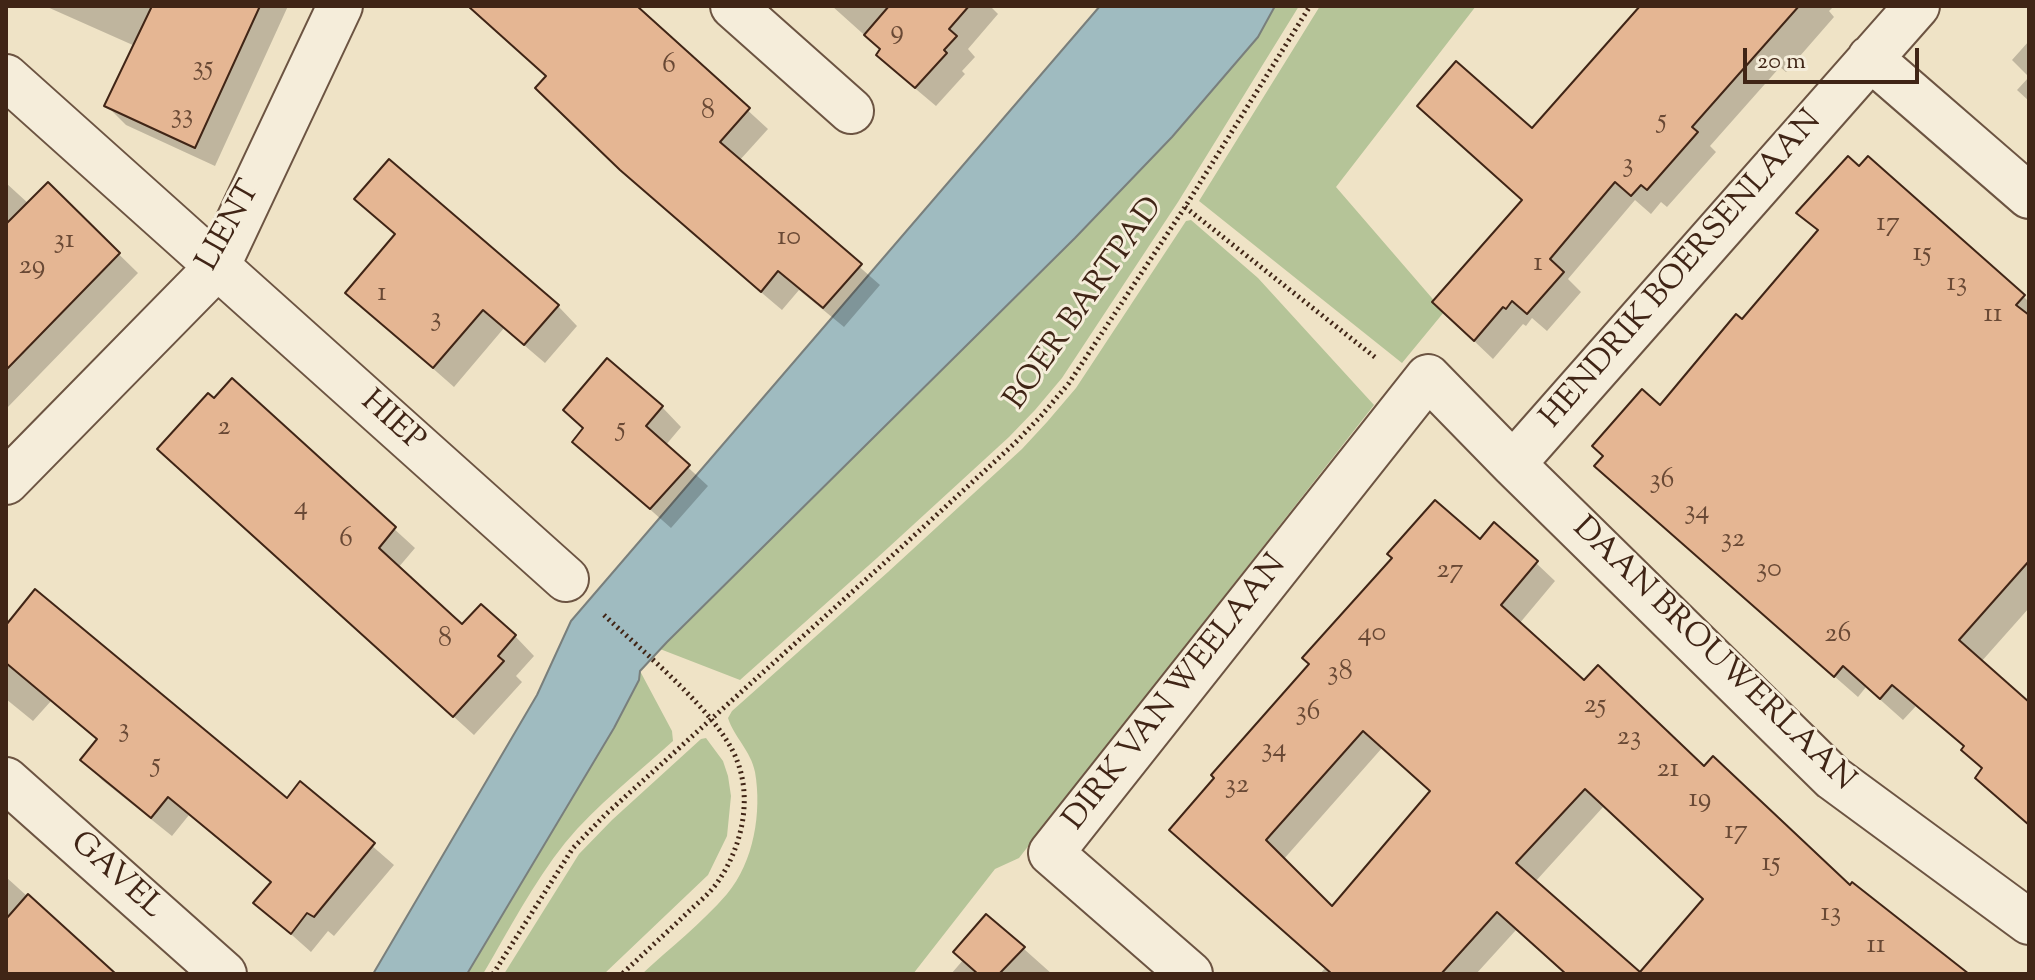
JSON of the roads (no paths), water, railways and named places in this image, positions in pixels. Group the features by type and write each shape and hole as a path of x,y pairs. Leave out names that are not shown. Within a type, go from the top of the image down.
{"street":[{"name":"LIENT","path":"6,482 217,267 340,6"},
{"path":"733,6 851,111"},
{"name":"HENDRIK BOERSENLAAN","path":"1513,464 1917,6"},
{"path":"1870,58 2029,196"},
{"name":"HIEP","path":"6,77 566,579"},
{"name":"DAAN BROUWERLAAN","path":"1417,390 1428,377 1833,778 2029,922"},
{"name":"DIRK VAN WEELAAN","path":"1190,974 1051,853 1417,390"},
{"name":"GAVEL","path":"6,780 224,974"}],"water":[{"path":"1100,6 1275,6 1258,37 1172,137 1075,238 640,671 639,680 614,728 467,974 373,974 537,695 571,621"}]}
